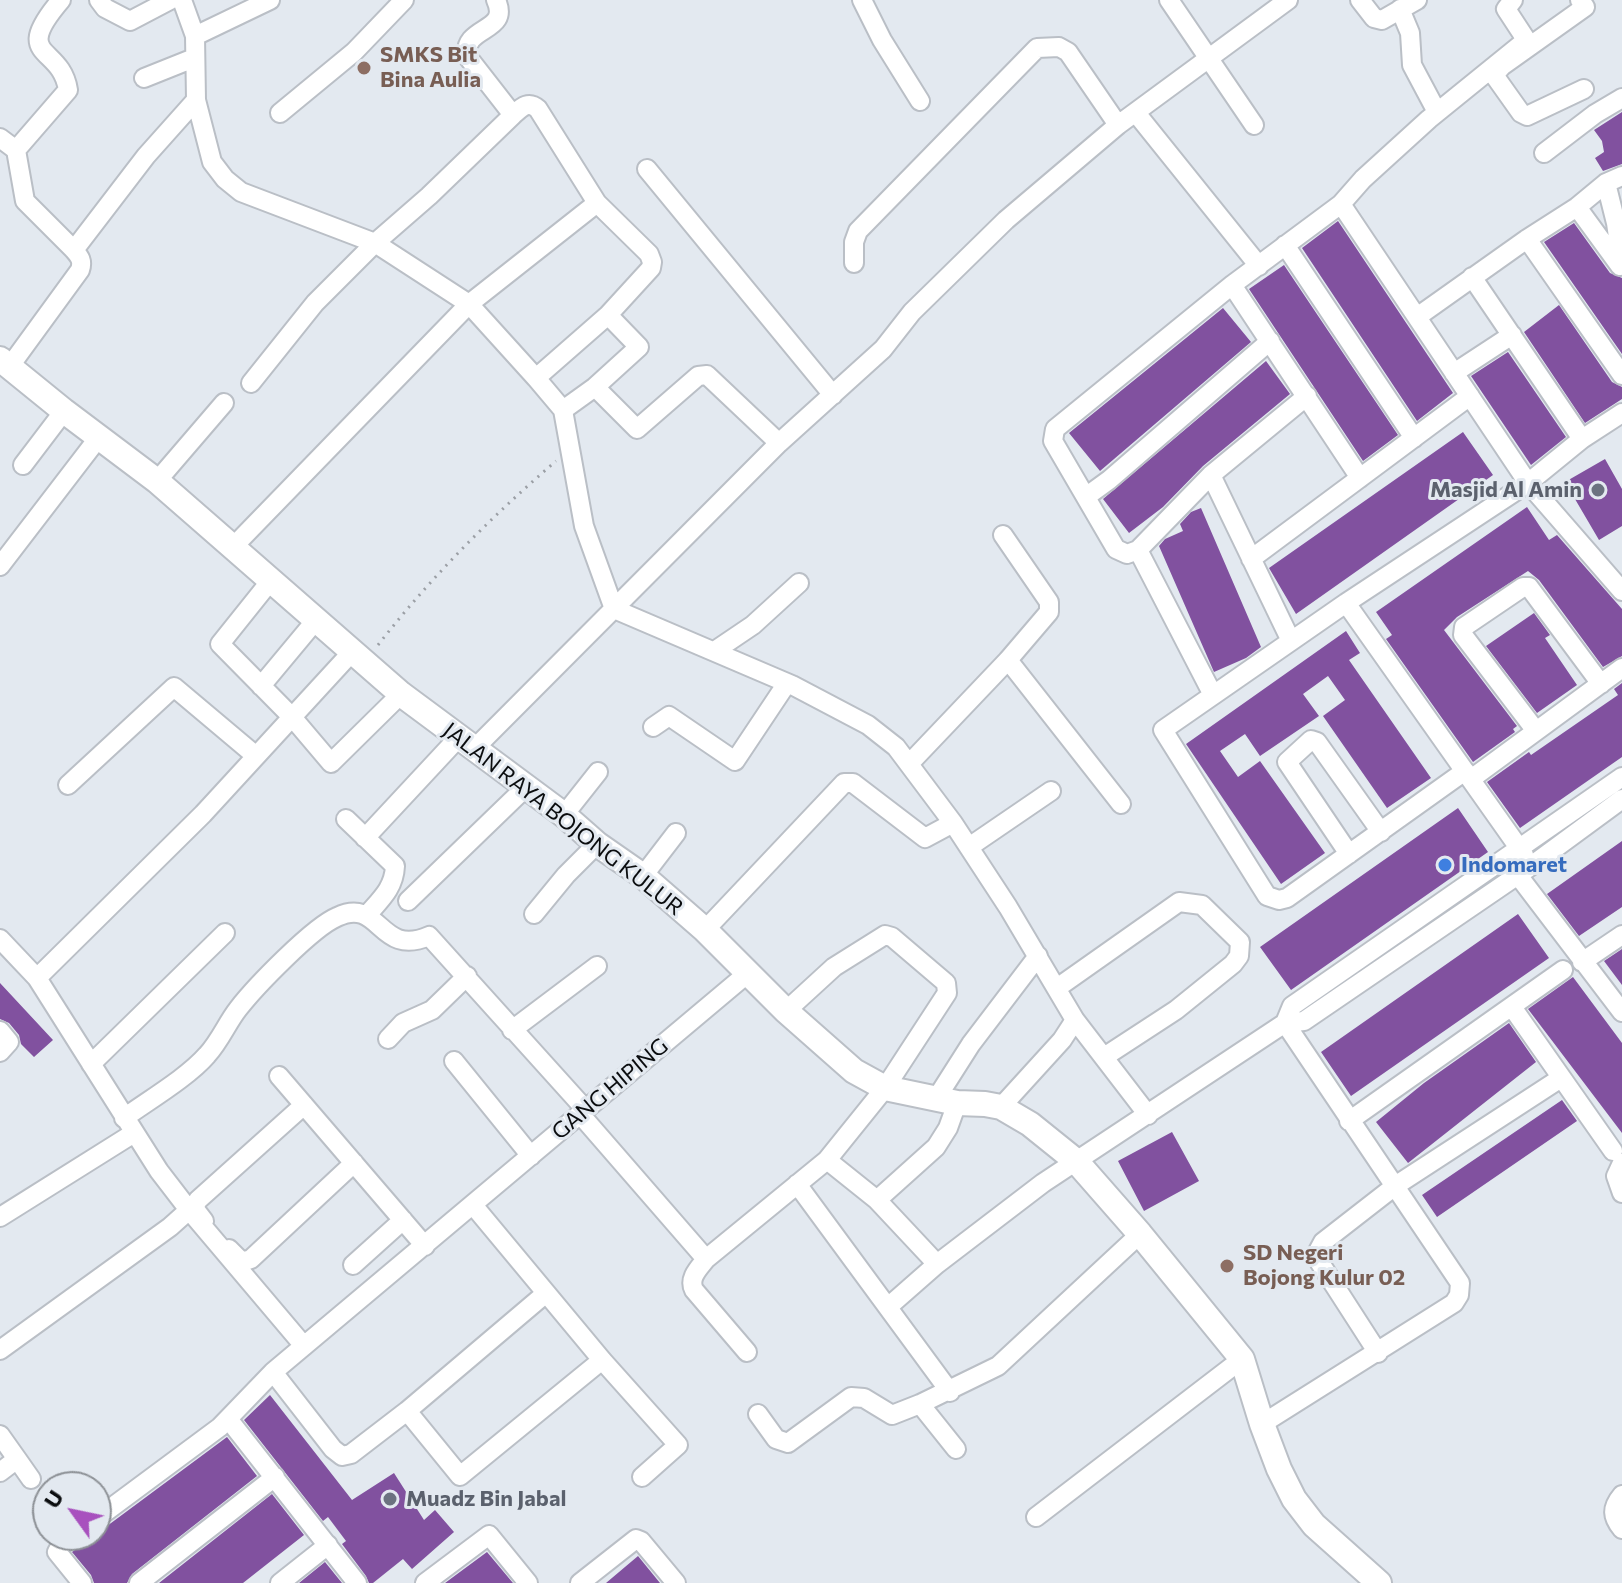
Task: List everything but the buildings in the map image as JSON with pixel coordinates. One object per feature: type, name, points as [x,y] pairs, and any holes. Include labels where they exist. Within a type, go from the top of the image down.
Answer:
[{"type":"main road","name":"JALAN RAYA BOJONG KULUR","points":[[5,362],[157,481],[401,694],[643,876],[705,930],[834,1055],[885,1088],[946,1101],[1001,1107],[1030,1124],[1076,1161],[1242,1359],[1262,1424],[1294,1499],[1314,1525],[1379,1583]]},
{"type":"street","points":[[16,150],[68,90],[66,76],[41,51],[37,41],[38,33],[61,0]]},
{"type":"street","points":[[99,0],[105,8],[130,21],[170,0]]},
{"type":"street","points":[[182,0],[195,36],[196,100],[212,162],[225,179],[241,192],[375,243],[469,304],[563,410],[584,526],[614,609],[716,650],[787,683],[868,725],[896,747],[969,847],[1075,1020],[1148,1115]]},
{"type":"street","points":[[195,36],[270,0]]},
{"type":"street","points":[[280,113],[354,52],[404,0]]},
{"type":"street","points":[[496,0],[499,17],[469,40],[467,56],[513,115]]},
{"type":"street","points":[[862,0],[882,40],[920,101]]},
{"type":"street","points":[[1169,0],[1254,125]]},
{"type":"street","points":[[365,838],[614,609],[779,443],[883,349],[912,312],[1006,220],[1118,125],[1288,0]]},
{"type":"street","points":[[1360,0],[1377,20],[1417,0]]},
{"type":"street","points":[[1307,396],[1211,475],[1138,550],[1127,554],[1116,549],[1052,436],[1055,429],[1232,285],[1341,204],[1363,179],[1437,112],[1524,42],[1525,38],[1506,9],[1513,0]]},
{"type":"street","points":[[1584,89],[1527,116],[1521,113],[1494,75],[1588,2]]},
{"type":"street","points":[[1400,9],[1410,33],[1412,65],[1437,112]]},
{"type":"street","points":[[854,263],[854,242],[858,231],[1037,48],[1059,47],[1068,52],[1118,125]]},
{"type":"street","points":[[144,78],[194,58]]},
{"type":"street","points":[[1544,153],[1595,114],[1622,98]]},
{"type":"street","points":[[74,250],[155,146],[196,100]]},
{"type":"street","points":[[251,383],[315,303],[375,243],[526,105],[538,109],[597,203],[649,254],[652,262],[651,268],[608,315],[536,378]]},
{"type":"street","points":[[1136,113],[1259,266]]},
{"type":"street","points":[[0,138],[16,150],[25,201],[80,258],[80,270],[5,362]]},
{"type":"street","points":[[647,169],[833,395]]},
{"type":"street","points":[[1417,317],[1614,179]]},
{"type":"street","points":[[1614,179],[1622,266]]},
{"type":"street","points":[[234,546],[469,304],[597,203]]},
{"type":"street","points":[[1341,204],[1528,483],[1622,591]]},
{"type":"street","points":[[1577,207],[1622,266]]},
{"type":"street","points":[[1527,239],[1622,375]]},
{"type":"street","points":[[1285,245],[1414,438]]},
{"type":"street","points":[[1472,277],[1582,439]]},
{"type":"street","points":[[1232,285],[1360,478]]},
{"type":"street","points":[[563,410],[595,387],[639,347],[608,315]]},
{"type":"street","points":[[1454,373],[1512,335]]},
{"type":"street","points":[[1087,496],[1270,341]]},
{"type":"street","points":[[595,387],[637,429],[698,376],[707,375],[779,443]]},
{"type":"street","points":[[1251,559],[1470,396]]},
{"type":"street","points":[[157,481],[224,403]]},
{"type":"street","points":[[23,465],[64,411]]},
{"type":"street","points":[[1622,413],[1582,439],[1528,483],[1164,727],[1163,732],[1267,896],[1287,898],[1381,832],[1536,731],[1622,668]]},
{"type":"street","points":[[0,566],[99,437]]},
{"type":"street","points":[[1211,475],[1291,641]]},
{"type":"street","points":[[909,764],[1049,612],[1049,602],[1003,535]]},
{"type":"street","points":[[1138,550],[1213,695]]},
{"type":"street","points":[[272,579],[220,644],[292,717],[331,763],[401,694]]},
{"type":"street","points":[[716,650],[764,616],[799,583]]},
{"type":"street","points":[[1536,731],[1463,635],[1464,627],[1523,587],[1529,587],[1601,684]]},
{"type":"street","points":[[1346,603],[1519,848],[1524,870],[1582,962],[1622,1012]]},
{"type":"street","points":[[261,686],[316,620]]},
{"type":"street","points":[[37,978],[203,814],[292,717],[358,659]]},
{"type":"street","points":[[1008,660],[1121,804]]},
{"type":"street","points":[[653,727],[669,716],[735,761],[787,683]]},
{"type":"street","points":[[68,785],[174,687],[256,756]]},
{"type":"street","points":[[1349,854],[1287,762],[1311,740],[1317,742],[1381,832]]},
{"type":"street","points":[[564,815],[598,772]]},
{"type":"street","points":[[1285,1023],[1292,1006],[1622,777]]},
{"type":"street","points":[[705,930],[844,783],[853,783],[925,838],[953,823]]},
{"type":"street","points":[[408,901],[526,787]]},
{"type":"street","points":[[969,847],[1051,791]]},
{"type":"street","points":[[888,1307],[1023,1197],[1285,1023],[1304,1021],[1622,799]]},
{"type":"street","points":[[346,819],[395,866],[394,880],[367,915]]},
{"type":"street","points":[[643,876],[676,833]]},
{"type":"street","points":[[534,914],[597,844]]},
{"type":"street","points":[[1057,988],[1179,902],[1202,905],[1240,942],[1239,956],[1233,964],[1176,1010],[1104,1057]]},
{"type":"street","points":[[0,1216],[129,1126],[205,1058],[224,1034],[237,1010],[299,946],[332,919],[359,911],[386,934],[399,940],[413,943],[429,936],[467,976],[706,1259]]},
{"type":"street","points":[[91,1064],[225,933]]},
{"type":"street","points":[[747,1352],[692,1287],[694,1275],[706,1259],[827,1160],[885,1088],[948,991],[946,983],[892,937],[885,935],[834,967],[786,1011]]},
{"type":"street","points":[[1582,962],[1622,935]]},
{"type":"street","points":[[0,939],[37,978],[129,1126],[189,1210],[304,1346]]},
{"type":"street","points":[[877,1200],[936,1147],[948,1128],[946,1101],[971,1044],[1038,956]]},
{"type":"street","points":[[512,1030],[597,966]]},
{"type":"street","points":[[1349,1121],[1563,970]]},
{"type":"street","name":"GANG HIPING","points":[[112,1507],[229,1420],[273,1372],[748,973]]},
{"type":"street","points":[[388,1039],[403,1023],[432,1010],[467,976]]},
{"type":"street","points":[[1512,1007],[1618,1157],[1616,1176],[1622,1193]]},
{"type":"street","points":[[1001,1107],[1062,1040],[1075,1020]]},
{"type":"street","points":[[1262,1424],[1454,1303],[1460,1289],[1460,1283],[1285,1023]]},
{"type":"street","points":[[454,1061],[531,1156]]},
{"type":"street","points":[[279,1076],[425,1246]]},
{"type":"street","points":[[1378,1353],[1316,1255],[1323,1242],[1395,1186],[1561,1078]]},
{"type":"street","points":[[304,1105],[195,1204],[196,1211],[238,1260],[247,1262],[354,1163]]},
{"type":"street","points":[[827,1160],[877,1200],[937,1264]]},
{"type":"street","points":[[797,1184],[950,1392]]},
{"type":"street","points":[[473,1205],[545,1294],[678,1445],[642,1477]]},
{"type":"street","points":[[0,1350],[189,1210]]},
{"type":"street","points":[[353,1265],[403,1220]]},
{"type":"street","points":[[758,1414],[776,1439],[788,1443],[851,1397],[864,1398],[892,1415],[950,1392],[998,1366],[1140,1234]]},
{"type":"street","points":[[374,1247],[395,1271]]},
{"type":"street","points":[[273,1372],[333,1449],[342,1456],[351,1454],[407,1411],[545,1294]]},
{"type":"street","points":[[1036,1517],[1242,1359]]},
{"type":"street","points":[[407,1411],[460,1476],[602,1360]]},
{"type":"street","points":[[920,1404],[956,1449]]},
{"type":"street","points":[[229,1420],[357,1583]]},
{"type":"street","points":[[0,1435],[31,1479]]},
{"type":"street","points":[[0,1472],[17,1459]]},
{"type":"street","points":[[139,1583],[275,1477]]},
{"type":"street","points":[[1622,1495],[1613,1511],[1614,1520],[1622,1529]]},
{"type":"street","points":[[425,1583],[489,1535],[528,1583]]},
{"type":"street","points":[[580,1583],[636,1539],[676,1583]]},
{"type":"street","points":[[280,1583],[328,1545]]},
{"type":"street","points":[[58,1551],[82,1583]]},
{"type":"path","points":[[358,659],[500,509],[572,448]]},
{"type":"place","name":"SMKS Bit Bina Aulia","points":[[364,68]]},
{"type":"place","name":"Masjid Al Amin","points":[[1598,490]]},
{"type":"place","name":"Indomaret","points":[[1445,865]]},
{"type":"place","name":"SD Negeri Bojong Kulur 02","points":[[1227,1266]]},
{"type":"place","name":"Muadz Bin Jabal","points":[[390,1499]]}]
